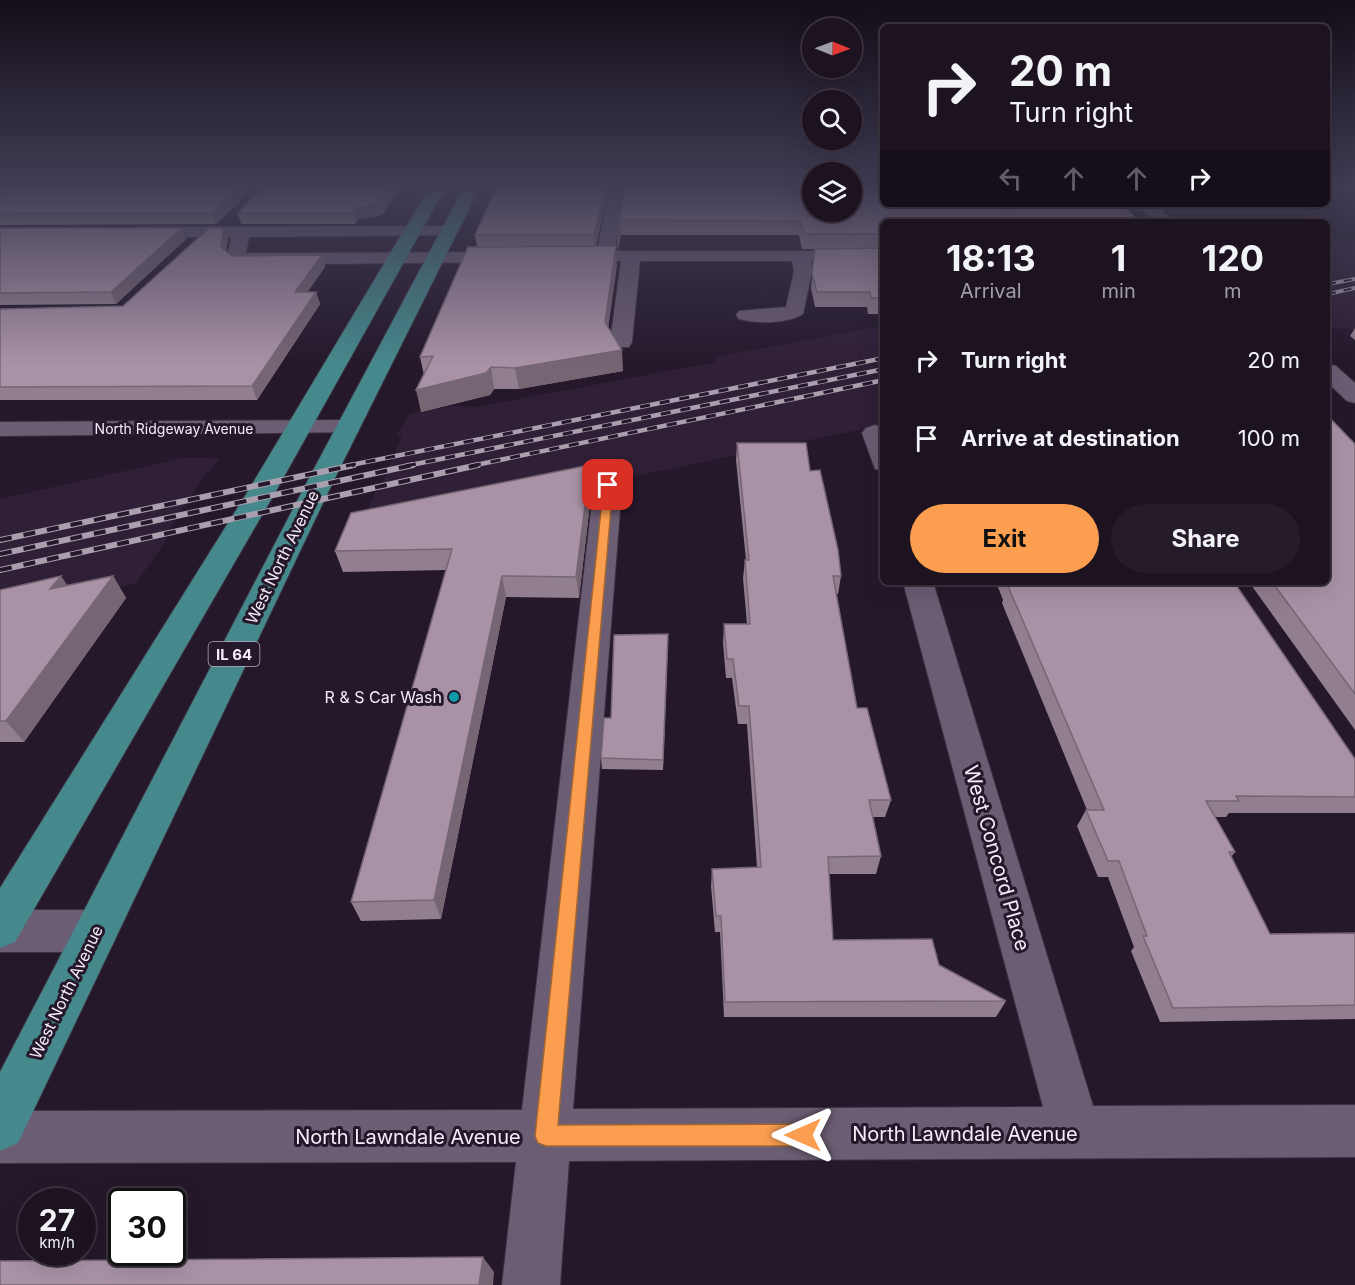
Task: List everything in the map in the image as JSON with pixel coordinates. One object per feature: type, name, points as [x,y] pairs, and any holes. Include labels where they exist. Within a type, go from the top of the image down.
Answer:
[{"type":"main road","points":[[0,929],[405,245]]},
{"type":"main road","name":"West North Avenue","points":[[0,1125],[348,427],[443,245]]},
{"type":"street","points":[[188,250],[195,245]]},
{"type":"street","points":[[237,245],[236,259],[398,257],[441,245]]},
{"type":"street","points":[[450,245],[527,257]]},
{"type":"street","points":[[605,256],[607,245]]},
{"type":"street","points":[[549,256],[880,256]]},
{"type":"street","points":[[621,342],[630,256]]},
{"type":"street","points":[[746,315],[789,314],[796,310],[802,272],[801,256]]},
{"type":"street","points":[[1330,373],[1355,396]]},
{"type":"street","name":"North Ridgeway Avenue","points":[[0,429],[348,427]]},
{"type":"street","points":[[875,433],[880,450]]},
{"type":"street","points":[[531,1285],[608,485]]},
{"type":"street","name":"West Concord Place","points":[[919,585],[1076,1134]]},
{"type":"street","points":[[0,929],[96,931]]},
{"type":"street","name":"North Lawndale Avenue","points":[[0,1137],[436,1138],[1355,1131]]},
{"type":"shaded area","points":[[1330,245],[1355,245],[1355,329],[1330,328]]},
{"type":"shaded area","points":[[880,327],[880,426],[358,533],[402,436],[396,437],[410,413],[454,406],[476,407],[716,362],[714,357]]},
{"type":"shaded area","points":[[183,458],[220,458],[199,483],[164,538],[168,538],[136,583],[0,614],[0,499]]},
{"type":"building","points":[[0,245],[163,245],[111,292],[0,293]]},
{"type":"building","points":[[190,245],[221,245],[232,256],[322,255],[295,292],[316,292],[252,386],[0,387],[0,309],[123,306]]},
{"type":"building","points":[[616,246],[605,322],[622,350],[515,368],[491,367],[486,373],[416,390],[433,356],[420,357],[468,247]]},
{"type":"building","points":[[880,248],[880,298],[871,298],[870,292],[817,292],[812,273],[815,249]]},
{"type":"building","points":[[1330,418],[1355,444],[1355,694],[1274,585],[1330,585]]},
{"type":"building","points":[[737,443],[806,443],[810,471],[820,470],[838,550],[841,576],[833,576],[857,708],[867,708],[891,800],[869,800],[881,856],[828,857],[833,940],[932,939],[939,965],[1006,1001],[725,1002],[721,916],[716,916],[712,869],[761,867],[749,706],[739,706],[733,659],[727,659],[724,624],[750,624],[745,560],[749,560]]},
{"type":"building","name":"R & S Car Wash","points":[[590,465],[576,577],[502,576],[434,900],[351,902],[452,549],[335,551],[351,513]]},
{"type":"building","points":[[61,576],[50,589],[113,576],[6,721],[0,721],[0,590]]},
{"type":"building","points":[[1236,585],[1355,759],[1355,797],[1236,796],[1239,801],[1206,801],[1235,852],[1229,852],[1270,934],[1355,933],[1355,1005],[1173,1008],[1143,936],[1147,936],[1119,861],[1108,861],[1086,810],[1104,810],[1008,586]]},
{"type":"building","points":[[668,634],[663,760],[601,758],[604,718],[611,718],[614,635]]},
{"type":"building","points":[[483,1257],[479,1285],[0,1285],[0,1261],[18,1261],[18,1266],[96,1266],[96,1260],[108,1260],[108,1266],[186,1266],[186,1259]]},
{"type":"railway","points":[[1330,284],[1355,279]]},
{"type":"railway","points":[[1330,294],[1355,288]]},
{"type":"railway","points":[[346,466],[880,359]]},
{"type":"railway","points":[[406,466],[880,370]]},
{"type":"railway","points":[[471,466],[880,381]]},
{"type":"railway","points":[[0,540],[354,465]]},
{"type":"railway","points":[[0,554],[413,465]]},
{"type":"railway","points":[[0,570],[478,465]]},
{"type":"place","name":"R & S Car Wash","points":[[454,697]]},
{"type":"route","points":[[608,485],[546,1136],[803,1135]]}]
